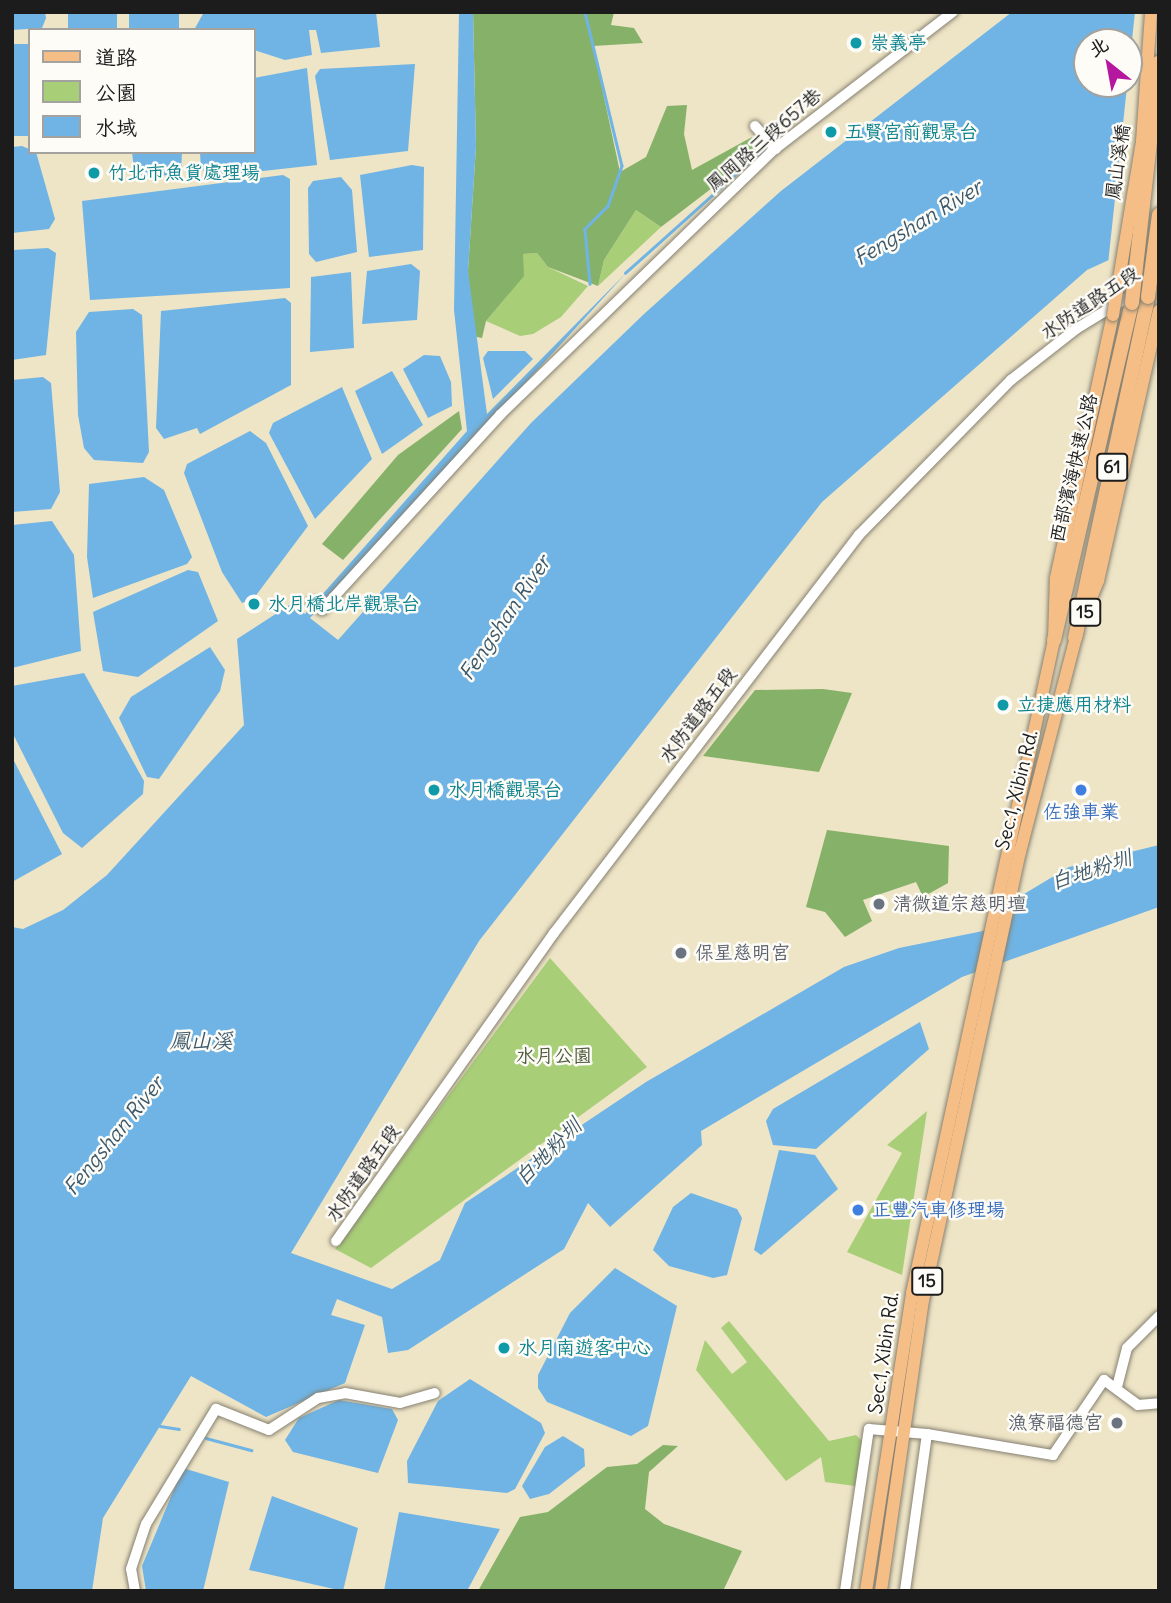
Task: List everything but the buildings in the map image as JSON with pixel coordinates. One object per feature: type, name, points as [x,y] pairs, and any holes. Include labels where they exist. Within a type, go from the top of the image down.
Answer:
[{"type":"highway","name":"鳳山溪橋","points":[[1132,303],[1159,63]]},
{"type":"highway","name":"西部濱海快速公路","points":[[1075,638],[1148,297],[1159,215]]},
{"type":"highway","name":"西部濱海快速公路","points":[[1054,640],[1132,303]]},
{"type":"main road","name":"鳳山溪橋","points":[[1113,315],[1142,142],[1151,12]]},
{"type":"main road","name":"Sec.1, Xibin Rd.","points":[[866,1591],[912,1293],[978,994],[1075,638],[1098,581],[1159,311]]},
{"type":"main road","name":"Sec.1, Xibin Rd.","points":[[881,1591],[923,1300],[994,976],[1002,912],[1054,640],[1056,578],[1113,315]]},
{"type":"street","name":"鳳岡路三段657巷","points":[[312,603],[322,610],[451,464],[608,307],[776,149],[953,12]]},
{"type":"street","points":[[755,126],[776,149]]},
{"type":"street","name":"水防道路五段","points":[[336,1241],[554,933],[859,535],[1011,380],[1076,329],[1159,278]]},
{"type":"street","points":[[1159,1316],[1127,1348],[1117,1387],[1138,1405],[1159,1403]]},
{"type":"street","name":"Sec.1, Xibin Rd.","points":[[845,1591],[869,1429],[927,1434],[1053,1455],[1096,1386],[1104,1380],[1117,1387]]},
{"type":"street","points":[[135,1591],[131,1569],[146,1524],[216,1409],[269,1430],[318,1398],[345,1393],[400,1403],[435,1392]]},
{"type":"street","points":[[905,1591],[927,1434]]},
{"type":"green space","points":[[473,12],[614,12],[611,25],[634,28],[643,43],[593,46],[620,172],[646,157],[667,106],[687,105],[684,134],[692,170],[752,137],[763,149],[661,227],[636,210],[604,260],[598,286],[548,267],[537,253],[523,254],[524,276],[486,321],[482,338],[472,336],[468,271],[476,146]]},
{"type":"green space","points":[[636,210],[661,227],[598,286],[604,260]]},
{"type":"green space","points":[[537,253],[548,267],[588,286],[561,317],[533,334],[520,336],[486,321],[510,292],[523,254]]},
{"type":"green space","points":[[459,411],[462,429],[343,560],[322,544],[398,455]]},
{"type":"green space","points":[[823,689],[852,693],[819,772],[703,756],[755,690]]},
{"type":"green space","points":[[827,830],[949,846],[948,883],[923,897],[916,882],[863,900],[872,921],[845,937],[825,912],[806,907]]},
{"type":"green space","name":"水月公園","points":[[550,958],[647,1067],[371,1268],[335,1249]]},
{"type":"green space","points":[[927,1111],[902,1275],[847,1252],[902,1153],[887,1145]]},
{"type":"green space","points":[[729,1321],[829,1441],[856,1435],[863,1442],[855,1486],[825,1482],[821,1457],[786,1481],[696,1370],[705,1340],[732,1374],[747,1362],[721,1328]]},
{"type":"green space","points":[[663,1445],[678,1446],[649,1472],[645,1509],[664,1524],[742,1551],[723,1591],[478,1591],[520,1517],[548,1512],[607,1467],[637,1464]]},
{"type":"water","points":[[12,12],[45,12],[42,28],[12,30]]},
{"type":"water","points":[[68,12],[117,12],[117,28],[68,28]]},
{"type":"water","points":[[129,12],[179,12],[179,28],[129,28]]},
{"type":"water","points":[[204,12],[376,12],[380,47],[321,53],[316,30],[309,30],[312,55],[285,60],[256,51],[256,28],[195,28]]},
{"type":"water","name":"鳳山溪","points":[[459,12],[473,12],[476,146],[468,271],[487,414],[627,272],[310,618],[338,640],[531,423],[644,314],[781,191],[1012,12],[1159,12],[1159,237],[1087,270],[822,502],[479,941],[291,1253],[392,1289],[440,1260],[465,1203],[646,1082],[844,967],[899,948],[983,931],[1019,911],[1024,894],[1069,867],[1159,845],[1159,907],[962,977],[701,1131],[702,1145],[610,1227],[588,1203],[564,1249],[408,1350],[388,1353],[382,1317],[337,1299],[331,1315],[365,1325],[345,1383],[266,1417],[191,1376],[103,1518],[92,1591],[12,1591],[12,927],[23,929],[63,910],[107,875],[244,725],[237,639],[291,604],[305,614],[467,431],[454,310]]},
{"type":"water","points":[[12,44],[28,44],[28,136],[12,136]]},
{"type":"water","points":[[415,64],[408,151],[330,160],[315,76],[320,69]]},
{"type":"water","points":[[307,68],[317,165],[217,176],[201,170],[200,154],[256,154],[256,78]]},
{"type":"water","points":[[22,146],[28,149],[28,154],[37,154],[55,219],[49,229],[12,233],[12,147]]},
{"type":"water","points":[[132,154],[182,154],[181,174],[135,178]]},
{"type":"water","points":[[412,165],[424,167],[423,250],[369,257],[360,175]]},
{"type":"water","points":[[283,175],[290,179],[290,288],[90,300],[82,201]]},
{"type":"water","points":[[341,177],[352,190],[357,252],[316,262],[309,254],[308,188],[313,181]]},
{"type":"water","points":[[48,248],[56,253],[46,355],[12,360],[12,250]]},
{"type":"water","points":[[411,264],[420,271],[417,320],[362,324],[367,271]]},
{"type":"water","points":[[351,272],[354,348],[310,352],[311,277]]},
{"type":"water","points":[[285,298],[291,303],[291,385],[200,434],[197,428],[164,439],[156,428],[161,311]]},
{"type":"water","points":[[133,309],[142,315],[149,452],[143,463],[94,460],[84,448],[78,415],[76,332],[89,312]]},
{"type":"water","points":[[488,351],[525,351],[533,359],[493,399],[483,358]]},
{"type":"water","points":[[424,355],[440,356],[451,382],[452,406],[428,418],[403,369]]},
{"type":"water","points":[[392,371],[423,425],[382,454],[355,391]]},
{"type":"water","points":[[43,377],[51,383],[60,492],[51,509],[12,512],[12,380]]},
{"type":"water","points":[[342,387],[372,459],[315,519],[269,433],[273,423]]},
{"type":"water","points":[[250,431],[266,443],[308,526],[254,598],[242,603],[222,572],[184,473],[187,464]]},
{"type":"water","points":[[144,477],[164,490],[192,557],[187,564],[93,598],[87,557],[89,484]]},
{"type":"water","points":[[52,521],[74,555],[81,651],[12,668],[12,525]]},
{"type":"water","points":[[188,570],[198,572],[218,621],[138,677],[103,671],[93,612]]},
{"type":"water","points":[[210,647],[225,670],[220,691],[159,779],[147,777],[119,718],[131,697]]},
{"type":"water","points":[[84,673],[144,781],[143,794],[82,848],[63,833],[12,732],[12,686]]},
{"type":"water","points":[[12,757],[62,854],[12,882]]},
{"type":"water","points":[[920,1022],[929,1049],[816,1149],[773,1145],[766,1121],[773,1109]]},
{"type":"water","points":[[779,1150],[815,1155],[838,1189],[761,1255],[754,1250]]},
{"type":"water","points":[[691,1193],[737,1209],[742,1218],[727,1275],[713,1278],[669,1266],[653,1250],[673,1207]]},
{"type":"water","points":[[615,1268],[677,1306],[648,1426],[631,1436],[547,1402],[538,1388],[538,1375],[570,1313]]},
{"type":"water","points":[[470,1379],[541,1423],[545,1433],[515,1489],[507,1493],[408,1483],[407,1461],[438,1401]]},
{"type":"water","points":[[339,1400],[392,1409],[398,1420],[378,1473],[293,1452],[285,1440],[299,1418]]},
{"type":"water","points":[[563,1436],[584,1449],[585,1466],[549,1494],[530,1499],[522,1486],[545,1447]]},
{"type":"water","points":[[183,1468],[229,1482],[203,1591],[146,1591],[142,1566]]},
{"type":"water","points":[[272,1496],[358,1528],[343,1591],[249,1570]]},
{"type":"water","points":[[399,1512],[500,1529],[467,1591],[384,1591]]},
{"type":"pier","points":[[1135,12],[1159,12],[1159,241],[1108,264],[1126,98],[1143,98],[1143,28],[1133,28]]},
{"type":"waterway","points":[[585,12],[622,166],[608,206],[585,229],[590,284]]},
{"type":"waterway","points":[[625,273],[768,145]]},
{"type":"waterway","points":[[160,1426],[179,1429]]},
{"type":"waterway","points":[[206,1438],[251,1450]]},
{"type":"place","name":"崇義亭","points":[[856,43]]},
{"type":"place","name":"五賢宮前觀景台","points":[[831,132]]},
{"type":"place","name":"竹北市魚貨處理場","points":[[94,173]]},
{"type":"place","name":"水月橋北岸觀景台","points":[[254,604]]},
{"type":"place","name":"立捷應用材料","points":[[1003,705]]},
{"type":"place","name":"水月橋觀景台","points":[[434,790]]},
{"type":"place","name":"佐強車業","points":[[1081,790]]},
{"type":"place","name":"清微道宗慈明壇","points":[[879,904]]},
{"type":"place","name":"保星慈明宮","points":[[681,953]]},
{"type":"place","name":"正豐汽車修理場","points":[[858,1210]]},
{"type":"place","name":"水月南遊客中心","points":[[504,1348]]},
{"type":"place","name":"漁寮福德宮","points":[[1117,1423]]},
{"type":"water label","name":"Fengshan River","points":[[918,223]]},
{"type":"water label","name":"Fengshan River","points":[[505,618]]},
{"type":"water label","name":"白地粉圳","points":[[1091,870]]},
{"type":"water label","name":"Fengshan River","points":[[114,1136]]},
{"type":"water label","name":"白地粉圳","points":[[548,1152]]}]
